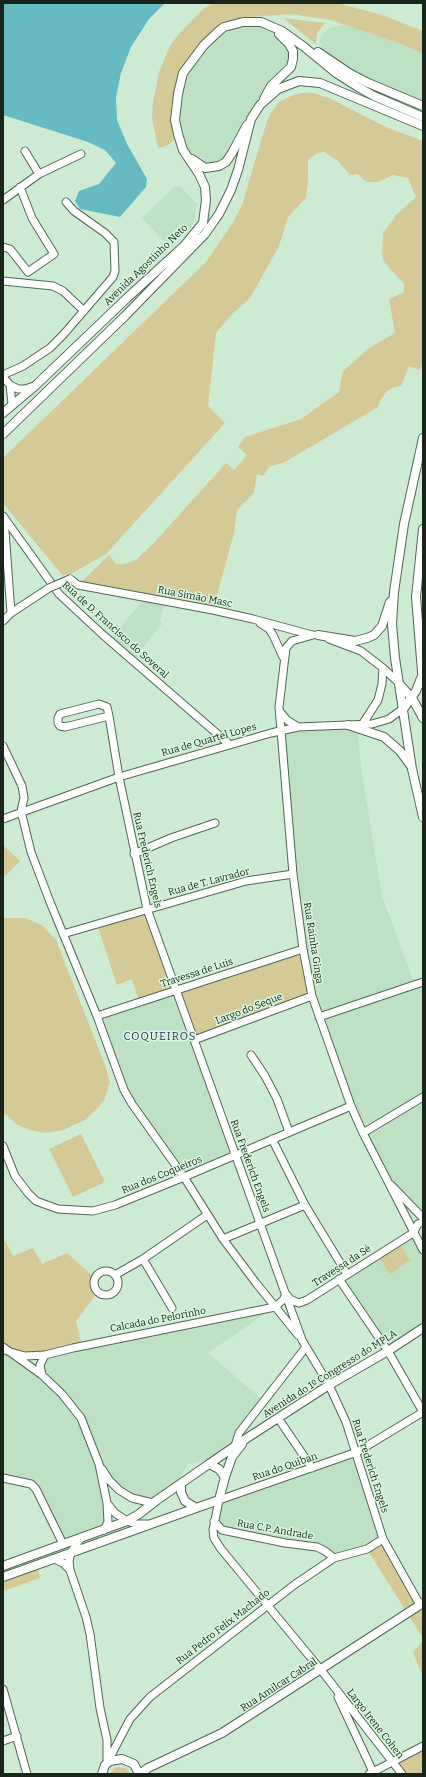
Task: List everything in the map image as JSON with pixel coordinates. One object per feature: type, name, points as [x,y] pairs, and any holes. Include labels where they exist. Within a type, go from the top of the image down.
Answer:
[{"type":"main road","name":"Avenida Agostinho Neto","points":[[3,413],[35,386],[184,246],[203,223],[206,200],[205,187],[199,174],[183,150],[175,120],[178,94],[183,73],[209,40],[224,27],[243,22],[261,22],[282,31],[336,73],[358,87],[374,96],[423,117]]},
{"type":"main road","points":[[260,104],[270,86],[287,72],[293,59],[293,51],[289,44],[280,35],[261,22]]},
{"type":"main road","points":[[261,22],[273,24],[284,29],[349,73],[366,82],[423,106]]},
{"type":"main road","name":"Avenida Agostinho Neto","points":[[3,434],[125,316],[205,234],[219,214],[231,190],[238,170],[251,119],[260,104],[278,89],[299,81],[315,82],[329,86],[423,126]]},
{"type":"main road","points":[[183,150],[202,167],[219,166],[226,162],[240,135],[251,119]]},
{"type":"main road","points":[[423,438],[404,524],[394,592],[393,642],[412,769],[423,817]]},
{"type":"main road","points":[[423,529],[416,598],[423,684]]},
{"type":"main road","points":[[315,635],[355,641],[374,635],[382,626],[394,592]]},
{"type":"main road","points":[[404,708],[412,698],[419,684],[422,668]]},
{"type":"main road","points":[[400,684],[412,698],[423,718]]},
{"type":"main road","points":[[348,725],[384,737],[400,751],[412,769]]},
{"type":"main road","name":"Avenida do 1º Congresso do MPLA","points":[[209,1464],[329,1385],[388,1351],[423,1328]]},
{"type":"main road","name":"Avenida do 1º Congresso do MPLA","points":[[224,1477],[232,1457],[247,1438]]},
{"type":"main road","points":[[3,1566],[127,1522],[209,1464],[219,1469],[224,1477],[218,1504],[196,1508],[71,1552],[3,1578]]},
{"type":"main road","points":[[181,1484],[181,1492],[185,1501],[196,1508]]},
{"type":"main road","name":"Rua Amilcar Cabral","points":[[140,1774],[148,1768],[222,1733],[422,1606]]},
{"type":"main road","points":[[102,1771],[110,1761],[122,1758],[134,1764],[140,1774]]},
{"type":"street","points":[[25,151],[40,174]]},
{"type":"street","points":[[3,199],[40,174],[81,154]]},
{"type":"street","points":[[20,187],[32,218],[54,254],[28,272]]},
{"type":"street","points":[[35,386],[25,389],[18,389],[10,384],[3,376],[23,366],[50,348],[113,277],[115,271],[114,242],[105,233],[74,211],[66,202]]},
{"type":"street","points":[[3,247],[10,249],[28,272],[28,284]]},
{"type":"street","points":[[3,281],[53,286],[63,291],[84,311]]},
{"type":"street","points":[[10,384],[12,404]]},
{"type":"street","points":[[3,516],[11,613],[3,621]]},
{"type":"street","name":"Rua de D. Francisco do Soveral","points":[[3,516],[59,594],[102,634],[229,744]]},
{"type":"street","name":"Rua Simão Masc","points":[[11,613],[49,588],[70,579],[78,586],[253,619],[315,635]]},
{"type":"street","points":[[253,619],[269,629],[283,656]]},
{"type":"street","points":[[283,656],[286,648],[292,642],[315,635],[361,651],[383,668],[400,684]]},
{"type":"street","name":"Rua Rainha Ginga","points":[[283,656],[280,730],[293,874],[303,949],[312,996],[362,1133],[423,1250]]},
{"type":"street","points":[[362,724],[378,700],[382,684],[383,668]]},
{"type":"street","points":[[99,704],[107,707],[109,716],[65,727],[58,724],[57,720],[60,714],[99,704]]},
{"type":"street","name":"Rua de Quartel Lopes","points":[[21,811],[119,777],[280,730],[298,727],[372,724],[389,719],[404,708]]},
{"type":"street","points":[[280,712],[287,720],[298,727]]},
{"type":"street","name":"Rua Frederich Engels","points":[[109,716],[134,854],[147,909],[302,1340],[329,1385],[346,1422],[357,1452],[383,1539],[422,1606]]},
{"type":"street","points":[[3,746],[22,786],[24,798],[21,811],[31,852],[97,1016],[124,1090],[132,1104],[184,1177],[223,1239],[302,1340]]},
{"type":"street","points":[[3,819],[21,811]]},
{"type":"street","points":[[134,854],[171,838],[215,823]]},
{"type":"street","name":"Rua de T. Lavrador","points":[[63,934],[246,881],[293,874]]},
{"type":"street","name":"Travessa de Luis","points":[[97,1016],[303,949]]},
{"type":"street","points":[[319,1017],[423,982]]},
{"type":"street","name":"Largo do Seque","points":[[194,1040],[312,996]]},
{"type":"street","points":[[251,1055],[265,1076],[277,1099],[289,1132]]},
{"type":"street","points":[[362,1133],[423,1097]]},
{"type":"street","name":"Rua dos Coqueiros","points":[[3,1146],[15,1176],[36,1201],[58,1209],[93,1211],[115,1205],[184,1177],[351,1106]]},
{"type":"street","points":[[272,1139],[305,1205],[347,1274]]},
{"type":"street","points":[[386,1179],[423,1218]]},
{"type":"street","points":[[223,1239],[305,1205]]},
{"type":"street","points":[[115,1276],[143,1259],[207,1215]]},
{"type":"street","name":"Travessa da Sé","points":[[284,1293],[290,1299],[299,1303],[308,1300],[413,1233],[418,1224],[423,1222]]},
{"type":"street","points":[[143,1259],[172,1308]]},
{"type":"street","points":[[339,1279],[388,1351],[423,1412]]},
{"type":"street","points":[[275,1307],[284,1299],[284,1293]]},
{"type":"street","name":"Calcada do Pelorinho","points":[[5,1349],[25,1356],[45,1355],[275,1307]]},
{"type":"street","points":[[235,1446],[239,1433],[306,1347]]},
{"type":"street","points":[[5,1349],[42,1375],[62,1394],[79,1414],[86,1426],[99,1464],[107,1503],[108,1522],[104,1530]]},
{"type":"street","points":[[42,1375],[40,1365],[45,1355]]},
{"type":"street","name":"Rua do Quiban","points":[[218,1504],[357,1452],[423,1412]]},
{"type":"street","points":[[278,1418],[312,1468]]},
{"type":"street","points":[[99,1464],[109,1480],[119,1490],[132,1498],[153,1503]]},
{"type":"street","points":[[3,1478],[31,1484],[36,1489],[63,1544]]},
{"type":"street","points":[[107,1503],[127,1522],[136,1524],[150,1524]]},
{"type":"street","points":[[218,1504],[214,1521],[214,1538],[266,1606],[333,1686],[372,1773],[423,1746]]},
{"type":"street","name":"Rua C.P. Andrade","points":[[214,1521],[222,1530],[285,1543],[318,1547],[326,1551],[334,1558]]},
{"type":"street","points":[[82,1538],[71,1552],[70,1570],[86,1617],[90,1634],[100,1708],[107,1740],[108,1752],[102,1771]]},
{"type":"street","name":"Rua Pedro Felix Machado","points":[[102,1771],[130,1718],[140,1707],[294,1585],[334,1558],[367,1549],[383,1539]]},
{"type":"street","points":[[54,1559],[63,1563],[70,1570]]},
{"type":"street","name":"Largo Irene Cohen","points":[[333,1686],[402,1774]]},
{"type":"street","points":[[3,1689],[27,1774]]},
{"type":"street","points":[[3,1741],[17,1736]]},
{"type":"shaded area","points":[[213,3],[337,3],[382,15],[423,31],[423,54],[401,44],[331,20],[291,14],[251,17],[243,22],[231,25],[194,58],[178,94],[178,137],[166,146],[158,148],[152,117],[153,102],[159,72],[171,44],[202,10]]},
{"type":"shaded area","points":[[283,18],[325,23],[317,33],[316,44]]},
{"type":"shaded area","points":[[261,22],[280,35],[293,51],[287,72],[225,162],[208,168],[190,157],[178,137],[178,94],[183,73],[220,30]]},
{"type":"shaded area","points":[[343,25],[355,27],[423,54],[423,106],[349,73],[324,56],[320,41],[322,35],[329,28]]},
{"type":"shaded area","points":[[301,93],[313,93],[329,98],[386,127],[423,141],[423,362],[420,370],[409,366],[401,386],[394,387],[387,391],[381,399],[378,407],[285,462],[269,467],[263,476],[257,474],[254,493],[237,510],[234,533],[213,610],[78,585],[109,555],[116,564],[124,564],[136,560],[152,545],[226,463],[234,470],[247,455],[238,447],[245,437],[301,419],[339,392],[343,371],[368,349],[395,333],[389,299],[404,292],[404,284],[384,262],[382,253],[383,233],[396,215],[416,197],[408,178],[393,175],[378,182],[366,182],[358,174],[350,175],[338,161],[324,152],[317,153],[308,160],[306,198],[288,217],[279,246],[250,298],[232,314],[216,333],[208,406],[225,423],[106,554],[69,575],[62,575],[3,503],[3,458],[206,262],[232,224],[242,205],[267,121],[272,111],[279,102]]},
{"type":"shaded area","points":[[174,187],[181,187],[197,204],[191,227],[170,248],[142,218]]},
{"type":"shaded area","points":[[145,598],[165,601],[160,620],[162,624],[133,661],[109,641]]},
{"type":"shaded area","points":[[358,727],[360,760],[382,896],[415,985],[423,982],[423,1218],[386,1179],[363,1133],[319,1017],[303,949],[280,730]]},
{"type":"shaded area","points":[[3,845],[20,861],[3,878]]},
{"type":"shaded area","points":[[147,909],[176,989],[303,949],[312,996],[194,1040],[176,990],[139,1002],[132,979],[117,985],[97,924]]},
{"type":"shaded area","points":[[3,918],[25,918],[42,925],[56,940],[105,1065],[110,1083],[104,1100],[85,1120],[63,1130],[45,1133],[30,1130],[16,1124],[6,1114],[3,1115]]},
{"type":"shaded area","points":[[176,989],[235,1155],[184,1177],[133,1103],[97,1016]]},
{"type":"shaded area","points":[[81,1134],[105,1182],[73,1197],[49,1149]]},
{"type":"shaded area","points":[[413,1233],[423,1250],[423,1329],[388,1351],[339,1279]]},
{"type":"shaded area","points":[[3,1237],[13,1256],[33,1248],[42,1264],[67,1253],[95,1278],[94,1286],[98,1292],[76,1321],[82,1346],[37,1356],[3,1347]]},
{"type":"shaded area","points":[[397,1240],[410,1260],[390,1274],[377,1254]]},
{"type":"shaded area","points":[[272,1309],[208,1353],[264,1401],[239,1433],[235,1446],[210,1460],[188,1464],[174,1487],[153,1503],[143,1501],[114,1486],[99,1464],[107,1526],[63,1544],[36,1489],[3,1478],[3,1347],[42,1374],[45,1355]]},
{"type":"shaded area","points":[[357,1452],[383,1539],[334,1558],[325,1551],[217,1526],[219,1500]]},
{"type":"shaded area","points":[[383,1539],[423,1611],[423,1638],[367,1549]]},
{"type":"shaded area","points":[[37,1565],[40,1578],[3,1591],[3,1577]]},
{"type":"shaded area","points":[[423,1641],[423,1677],[413,1652]]},
{"type":"shaded area","points":[[423,1746],[423,1774],[402,1774],[393,1762]]},
{"type":"shaded area","points":[[116,1767],[126,1768],[131,1774],[110,1774]]},
{"type":"water","points":[[3,3],[165,3],[149,19],[131,47],[121,73],[116,97],[117,120],[127,144],[147,179],[146,187],[120,217],[80,209],[75,201],[79,191],[99,184],[116,163],[105,150],[88,142],[3,115]]},
{"type":"district","name":"COQUEIROS","points":[[160,1037]]}]
